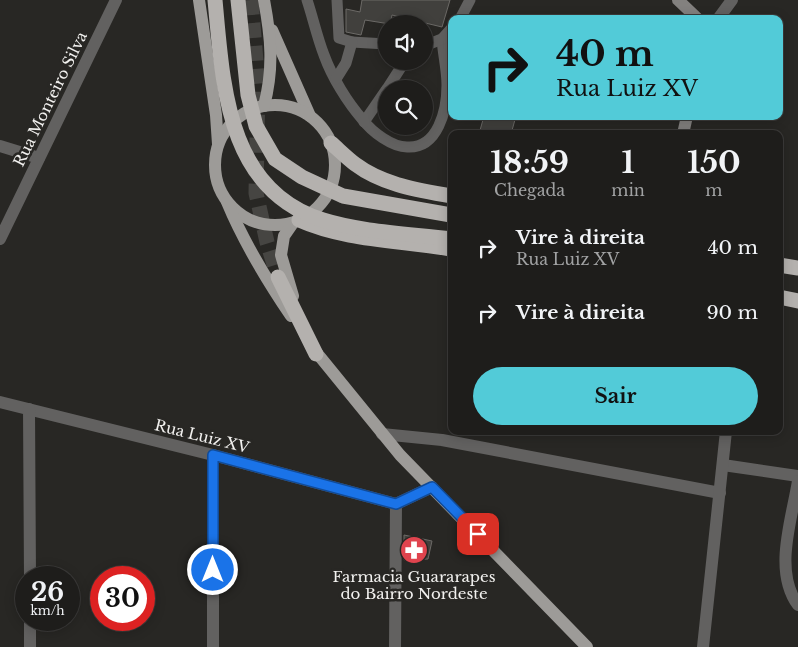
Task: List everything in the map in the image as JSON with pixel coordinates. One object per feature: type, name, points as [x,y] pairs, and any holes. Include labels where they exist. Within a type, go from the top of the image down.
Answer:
[{"type":"highway","points":[[216,0],[221,64],[234,127],[247,159],[266,186],[291,206],[323,220],[359,227],[448,239]]},
{"type":"highway","points":[[238,0],[248,96],[256,126],[275,159],[302,176],[343,196],[448,214]]},
{"type":"highway","points":[[331,143],[356,165],[384,180],[412,189],[448,195]]},
{"type":"highway","points":[[296,221],[316,228],[346,234],[448,249]]},
{"type":"highway","points":[[783,266],[798,268]]},
{"type":"highway","points":[[278,277],[316,354]]},
{"type":"highway","points":[[783,298],[798,300]]},
{"type":"main road","points":[[199,0],[216,115],[218,144],[214,166],[215,177],[242,238],[255,261],[316,354],[382,434],[587,647]]},
{"type":"main road","points":[[264,0],[272,51],[268,90],[264,106]]},
{"type":"main road","points":[[268,21],[284,52],[298,92],[310,116],[322,128],[331,143],[335,161],[333,179],[326,196],[314,210],[296,221],[284,236],[281,255],[288,283],[316,354]]},
{"type":"main road","points":[[218,144],[227,127],[237,118],[248,111],[264,106],[288,107],[310,116]]},
{"type":"main road","points":[[227,202],[245,218],[261,223],[269,225],[296,221]]},
{"type":"street","name":"Rua Monteiro Silva","points":[[0,239],[116,0]]},
{"type":"street","points":[[678,0],[694,15]]},
{"type":"street","points":[[721,15],[732,0]]},
{"type":"street","points":[[0,146],[39,158]]},
{"type":"street","name":"Rua Luiz XV","points":[[0,402],[213,455],[396,504]]},
{"type":"street","points":[[29,409],[30,566]]},
{"type":"street","points":[[382,434],[442,440],[720,493]]},
{"type":"street","points":[[702,647],[726,435]]},
{"type":"street","points":[[213,455],[213,647]]},
{"type":"street","points":[[723,465],[798,476]]},
{"type":"street","points":[[798,481],[784,561],[786,583],[798,605]]},
{"type":"street","points":[[395,647],[396,504],[432,487]]},
{"type":"street","points":[[30,631],[30,647]]},
{"type":"lane","points":[[307,0],[324,55],[351,104],[364,122],[398,147],[413,148],[427,143],[438,127],[444,109],[447,85],[442,39]]},
{"type":"lane","points":[[337,0],[339,38],[352,42],[378,44]]},
{"type":"lane","points":[[462,15],[470,0]]},
{"type":"lane","points":[[433,42],[442,39],[448,32]]},
{"type":"lane","points":[[336,79],[346,63],[352,42]]},
{"type":"lane","points":[[364,122],[378,102]]},
{"type":"building","points":[[362,0],[450,0],[442,27],[433,25],[433,15],[378,15],[378,22],[365,20],[361,35],[346,32],[346,9],[360,12]]},
{"type":"building","points":[[483,120],[515,120],[512,130],[480,130]]},
{"type":"building","name":"Farmacia Guararapes do Bairro Nordeste","points":[[404,535],[432,541],[428,559],[404,560]]},
{"type":"tunnel","points":[[251,0],[258,85],[256,193],[267,242],[278,277]]},
{"type":"place","name":"Farmacia Guararapes do Bairro Nordeste","points":[[414,550]]},
{"type":"route","points":[[213,570],[213,455],[396,504],[432,487],[478,534]]}]
